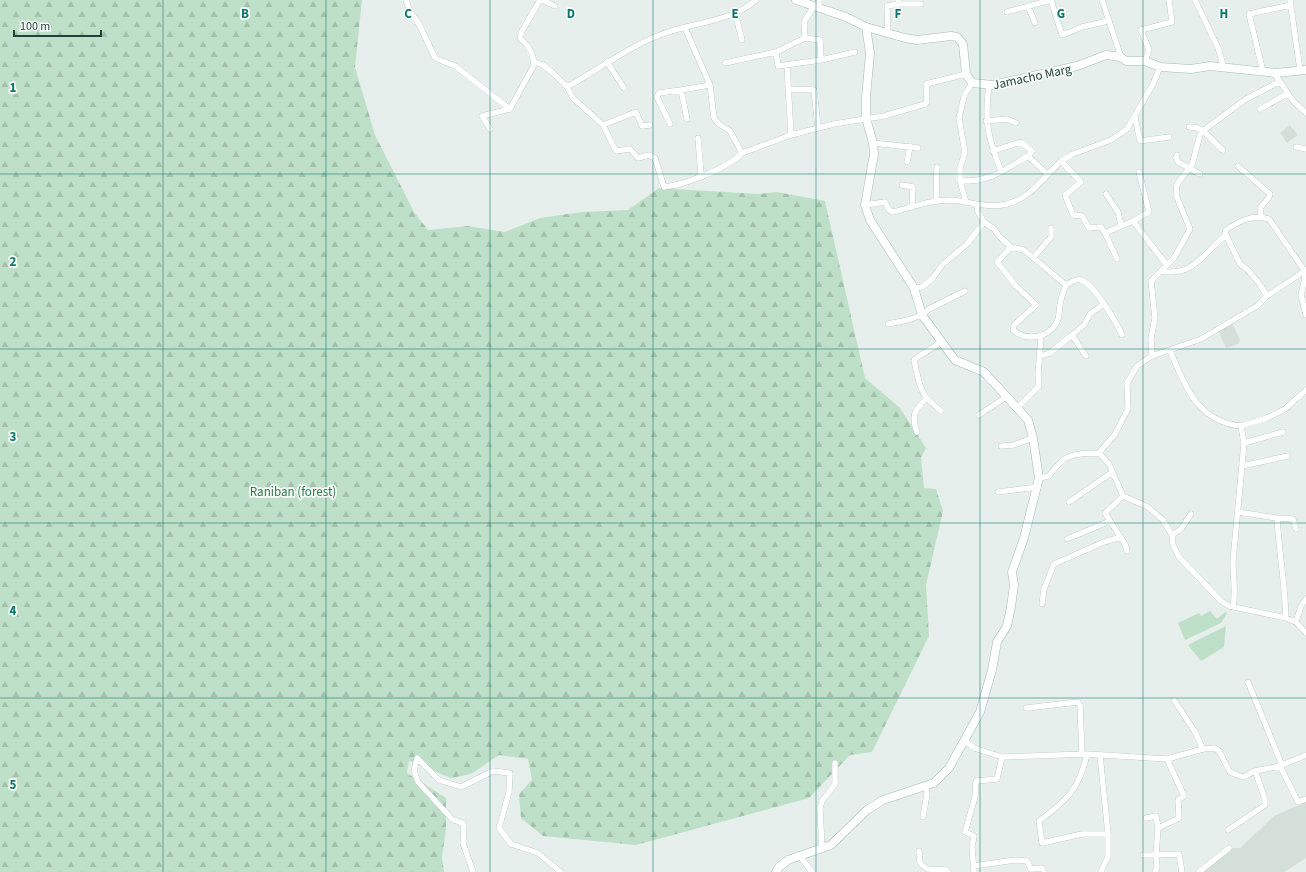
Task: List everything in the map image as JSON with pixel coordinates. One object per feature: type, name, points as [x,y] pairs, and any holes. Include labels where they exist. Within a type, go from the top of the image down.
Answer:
[{"type":"street","points":[[406,0],[410,12],[419,24],[434,58],[455,66],[510,109]]},
{"type":"street","points":[[490,129],[482,116],[510,109],[534,62],[528,46],[520,38],[522,31],[541,0],[555,6]]},
{"type":"street","points":[[567,87],[637,44],[676,28],[685,28],[746,9],[756,0]]},
{"type":"street","points":[[796,0],[817,5],[866,27],[917,40],[951,36],[957,38],[963,44],[966,74],[972,83],[964,96],[959,118],[965,153],[960,167],[960,181],[966,202]]},
{"type":"street","points":[[1007,12],[1051,0],[1062,36],[1108,20]]},
{"type":"street","points":[[1102,0],[1121,57]]},
{"type":"street","points":[[1145,62],[1149,50],[1141,30],[1172,22],[1169,0]]},
{"type":"street","points":[[1195,0],[1218,48],[1224,68]]},
{"type":"street","points":[[888,32],[887,6],[898,2],[922,4]]},
{"type":"street","points":[[1263,72],[1249,14],[1291,2],[1303,70]]},
{"type":"street","points":[[805,38],[804,22],[817,5]]},
{"type":"street","points":[[1028,6],[1035,23]]},
{"type":"street","points":[[735,13],[742,40]]},
{"type":"street","points":[[776,872],[782,864],[799,855],[822,849],[838,841],[867,810],[883,800],[906,791],[934,783],[945,774],[980,712],[992,670],[997,642],[1006,626],[1013,592],[1012,572],[1024,538],[1038,487],[1039,478],[1033,438],[1028,420],[984,372],[955,360],[922,315],[914,288],[885,246],[870,220],[865,204],[874,154],[873,143],[866,118],[866,97],[870,54],[866,27]]},
{"type":"street","points":[[685,28],[710,85],[714,118],[719,124],[730,131],[742,153]]},
{"type":"street","points":[[726,63],[776,52],[805,38],[820,40],[821,60]]},
{"type":"street","points":[[776,52],[777,65],[787,66],[855,52]]},
{"type":"street","name":"Jamacho Marg","points":[[972,83],[989,86],[1055,72],[1106,55],[1121,57],[1126,61],[1145,62],[1160,67],[1191,69],[1210,66],[1274,73],[1303,70]]},
{"type":"street","points":[[534,62],[543,65],[567,87],[573,98],[603,125],[616,151],[630,149],[638,158],[649,155],[655,158],[664,187],[672,186],[701,175],[715,172],[737,158],[742,153],[791,136],[818,128],[866,118],[884,116],[925,104],[927,102],[926,84],[966,74]]},
{"type":"street","points":[[607,62],[624,88]]},
{"type":"street","points":[[787,66],[791,136]]},
{"type":"street","points":[[865,204],[885,202],[889,210],[893,212],[921,203],[949,200],[977,205],[1007,204],[1025,195],[1044,180],[1047,174],[1062,161],[1073,154],[1111,140],[1128,129],[1153,84],[1160,67]]},
{"type":"street","points":[[1274,73],[1287,94],[1306,113]]},
{"type":"street","points":[[1152,356],[1151,338],[1156,318],[1151,281],[1166,264],[1174,258],[1190,228],[1176,195],[1177,184],[1190,169],[1204,130],[1246,99],[1279,82]]},
{"type":"street","points":[[670,124],[657,97],[659,93],[710,85]]},
{"type":"street","points":[[989,86],[986,120],[993,151],[1001,171]]},
{"type":"street","points":[[788,89],[814,90],[818,128]]},
{"type":"street","points":[[681,90],[687,119]]},
{"type":"street","points":[[1260,109],[1287,94]]},
{"type":"street","points":[[603,125],[636,112],[642,126],[650,126]]},
{"type":"street","points":[[1135,117],[1140,141],[1169,137]]},
{"type":"street","points":[[986,120],[1007,119],[1016,123]]},
{"type":"street","points":[[1188,127],[1204,130],[1223,150]]},
{"type":"street","points":[[698,138],[701,175]]},
{"type":"street","points":[[960,181],[989,179],[1028,156],[1032,151],[1021,142],[993,151]]},
{"type":"street","points":[[873,143],[918,148]]},
{"type":"street","points":[[907,162],[910,146]]},
{"type":"street","points":[[1296,147],[1306,149]]},
{"type":"street","points":[[1177,155],[1176,160],[1200,174]]},
{"type":"street","points":[[1028,156],[1047,174]]},
{"type":"street","points":[[1062,161],[1080,182],[1065,195],[1073,215],[1082,216],[1088,228],[1100,227],[1105,233],[1117,259]]},
{"type":"street","points":[[1238,166],[1270,194],[1269,198],[1260,208],[1261,216]]},
{"type":"street","points":[[936,201],[938,167]]},
{"type":"street","points":[[1105,233],[1133,221],[1149,212],[1139,172]]},
{"type":"street","points":[[902,185],[913,187],[912,207]]},
{"type":"street","points":[[1106,194],[1118,212],[1121,225]]},
{"type":"street","points":[[977,205],[978,212],[984,222],[994,229],[1011,247],[1024,250],[1066,285]]},
{"type":"street","points":[[1267,296],[1259,283],[1247,269],[1240,264],[1225,236],[1226,230],[1232,226],[1245,219],[1261,216],[1269,218],[1305,270],[1305,278],[1301,295],[1306,315]]},
{"type":"street","points":[[1133,221],[1166,264]]},
{"type":"street","points":[[914,288],[922,287],[932,278],[942,265],[967,244],[984,222]]},
{"type":"street","points":[[1033,258],[1051,237],[1051,228]]},
{"type":"street","points":[[1161,271],[1173,273],[1191,268],[1209,249],[1225,236]]},
{"type":"street","points":[[1011,247],[997,262],[1016,286],[1036,305],[1014,325],[1014,330],[1018,334],[1028,337],[1042,336],[1057,321],[1061,297],[1066,285],[1077,280],[1081,280],[1104,304],[1122,335]]},
{"type":"street","points":[[1099,453],[1115,434],[1128,410],[1128,382],[1137,366],[1152,356],[1170,351],[1182,344],[1201,340],[1256,306],[1267,296],[1305,270]]},
{"type":"street","points":[[888,324],[908,320],[922,315],[929,309],[965,291]]},
{"type":"street","points":[[1041,356],[1046,356],[1072,335],[1084,325],[1090,314],[1104,304]]},
{"type":"street","points":[[1072,335],[1086,356]]},
{"type":"street","points":[[1017,408],[1039,386],[1038,375],[1042,336]]},
{"type":"street","points":[[941,342],[914,361],[919,386],[926,399],[941,410]]},
{"type":"street","points":[[1170,351],[1193,400],[1211,416],[1228,425],[1241,426],[1267,418],[1284,409],[1306,390]]},
{"type":"street","points":[[979,415],[1006,397]]},
{"type":"street","points":[[917,432],[913,422],[914,416],[918,407],[926,399]]},
{"type":"street","points":[[1233,608],[1236,590],[1233,576],[1234,561],[1244,443],[1241,426]]},
{"type":"street","points":[[1244,443],[1283,432]]},
{"type":"street","points":[[1001,446],[1014,445],[1033,438]]},
{"type":"street","points":[[1039,478],[1049,476],[1059,461],[1081,453],[1099,453],[1109,464],[1111,472],[1123,496],[1146,506],[1163,520],[1172,535],[1179,557],[1221,601],[1233,608],[1286,618],[1296,622],[1306,633]]},
{"type":"street","points":[[1242,466],[1288,456]]},
{"type":"street","points":[[1069,502],[1111,472]]},
{"type":"street","points":[[998,492],[1038,487]]},
{"type":"street","points":[[1123,496],[1105,512],[1127,551]]},
{"type":"street","points":[[1238,512],[1277,518],[1293,518],[1296,529]]},
{"type":"street","points":[[1172,535],[1181,529],[1191,514]]},
{"type":"street","points":[[1277,518],[1279,556],[1285,587],[1286,618]]},
{"type":"street","points":[[1067,539],[1110,521]]},
{"type":"street","points":[[1042,604],[1044,589],[1054,564],[1104,542],[1121,538]]},
{"type":"street","points":[[1296,622],[1301,606],[1306,599]]},
{"type":"street","points":[[1248,682],[1281,766],[1298,802],[1306,799]]},
{"type":"street","points":[[1174,700],[1194,732],[1203,750]]},
{"type":"street","points":[[1026,708],[1078,702],[1080,705],[1085,754],[1084,771],[1070,796],[1055,811],[1039,822],[1042,843],[1082,834],[1108,834]]},
{"type":"street","points":[[965,741],[974,748],[1002,757],[1085,754],[1167,759],[1203,750],[1217,749],[1227,768],[1234,774],[1243,777],[1255,771],[1281,766],[1306,755]]},
{"type":"street","points":[[1100,755],[1108,834],[1108,858],[1101,872]]},
{"type":"street","points":[[1002,757],[996,779],[976,781],[975,797],[965,832],[974,836],[974,869],[1015,860],[1027,861],[1031,869],[1042,868],[1044,872]]},
{"type":"street","points":[[473,872],[462,843],[464,824],[452,818],[418,782],[414,771],[417,758],[439,780],[461,787],[493,771],[510,773],[509,792],[499,828],[511,844],[538,852],[561,872]]},
{"type":"street","points":[[1158,828],[1179,818],[1178,800],[1184,796],[1167,759]]},
{"type":"street","points":[[822,849],[820,808],[822,801],[835,784],[835,764]]},
{"type":"street","points":[[1228,830],[1265,805],[1265,799],[1255,771]]},
{"type":"street","points":[[923,817],[927,794],[926,786]]},
{"type":"street","points":[[1146,818],[1156,816],[1158,828],[1156,855],[1157,867],[1155,872]]},
{"type":"street","points":[[1199,872],[1229,848]]},
{"type":"street","points":[[919,851],[920,863],[927,869],[947,870],[948,872]]},
{"type":"street","points":[[1143,855],[1178,854],[1182,872]]},
{"type":"street","points":[[799,855],[812,872]]},
{"type":"shaded area","points":[[1290,125],[1298,135],[1287,143],[1280,133]]},
{"type":"shaded area","points":[[1232,323],[1240,340],[1238,344],[1226,348],[1218,330]]},
{"type":"shaded area","points":[[1306,802],[1306,858],[1284,872],[1202,872],[1229,848],[1240,848],[1274,816]]},
{"type":"green space","name":"Raniban (forest)","points":[[0,0],[362,0],[355,67],[375,135],[414,212],[428,230],[468,226],[505,232],[540,218],[582,212],[628,210],[659,188],[758,194],[777,192],[825,201],[865,378],[900,408],[926,448],[921,458],[924,488],[936,489],[943,511],[926,585],[929,636],[872,752],[850,755],[809,798],[636,845],[543,836],[521,818],[519,794],[532,780],[528,759],[499,755],[471,774],[451,778],[409,761],[407,773],[446,798],[446,829],[442,858],[444,872],[0,872]]},
{"type":"green space","points":[[1210,611],[1217,619],[1225,612],[1227,613],[1221,623],[1185,640],[1178,623],[1199,613],[1201,616]]},
{"type":"green space","points":[[1226,626],[1224,647],[1201,661],[1188,645]]}]
